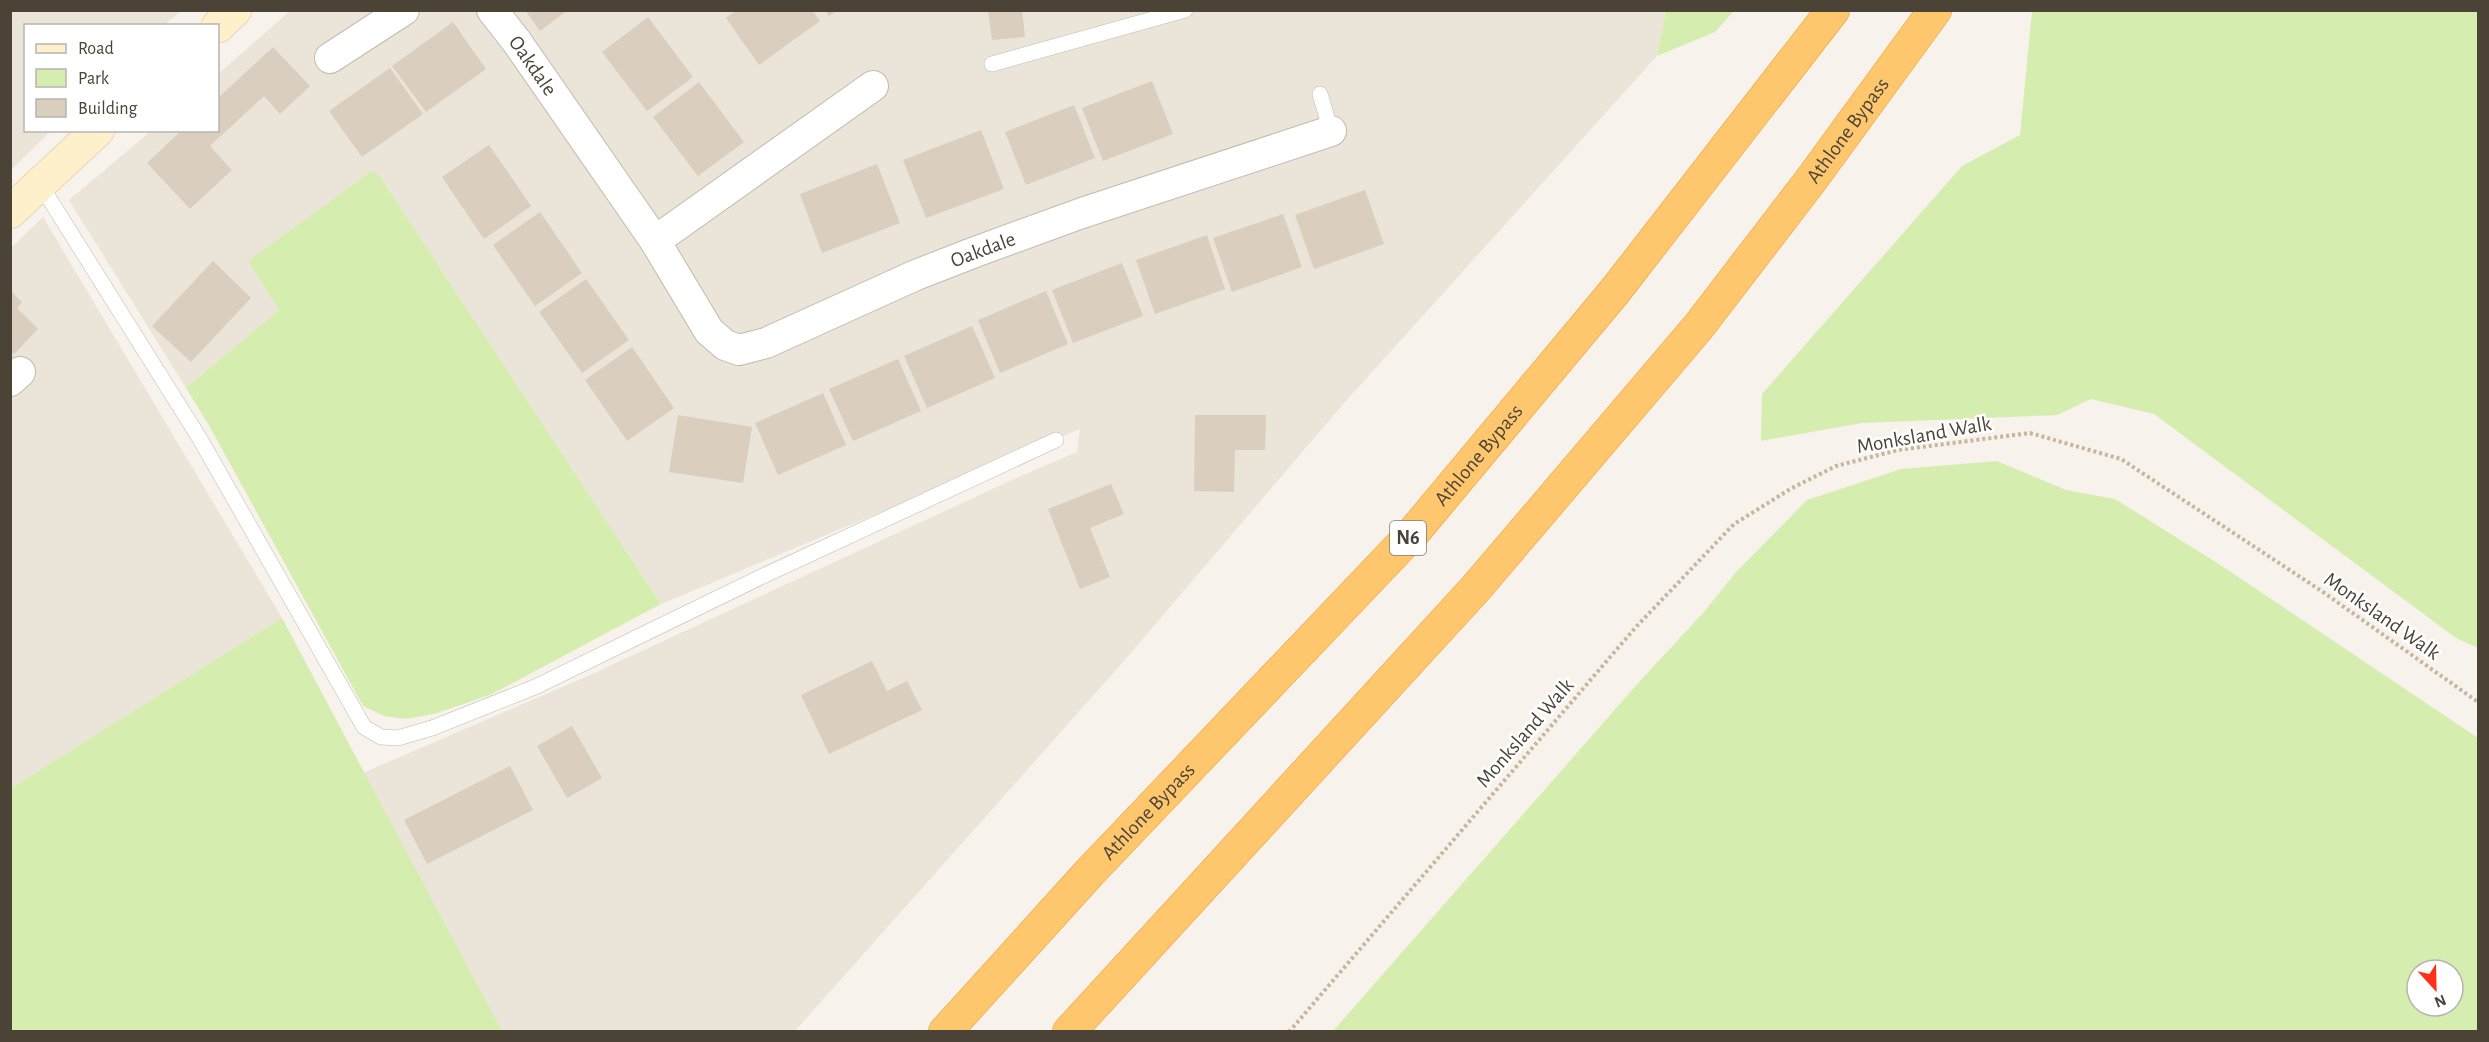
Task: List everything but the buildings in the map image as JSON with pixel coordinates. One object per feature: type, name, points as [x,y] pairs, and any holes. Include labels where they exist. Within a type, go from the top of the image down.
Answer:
[{"type":"highway","name":"Athlone Bypass","points":[[945,1032],[1090,872],[1413,533],[1615,291],[1833,10]]},
{"type":"highway","name":"Athlone Bypass","points":[[1068,1032],[1476,588],[1699,326],[1811,180],[1935,10]]},
{"type":"main road","points":[[219,25],[235,10]]},
{"type":"main road","points":[[10,212],[96,132]]},
{"type":"street","points":[[330,58],[404,10]]},
{"type":"street","name":"Oakdale","points":[[492,10],[517,42],[655,241],[709,331],[725,345],[739,350],[766,343],[916,275],[1071,217],[1331,131]]},
{"type":"street","points":[[655,241],[873,86]]},
{"type":"lane","points":[[992,64],[1185,10]]},
{"type":"lane","name":"Oakdale","points":[[1320,94],[1331,131]]},
{"type":"lane","points":[[40,184],[200,439],[364,727],[381,737],[398,738],[432,728],[535,687],[765,575],[1056,440]]},
{"type":"path","name":"Monksland Walk","points":[[1289,1032],[1635,628],[1685,574],[1734,524],[1792,488],[1836,466],[1898,450],[2030,433],[2121,459],[2323,592],[2478,702]]},
{"type":"shaded area","points":[[11,10],[181,10],[165,24],[24,24],[24,132],[50,132],[11,170]]},
{"type":"shaded area","points":[[290,11],[1666,11],[1657,56],[1345,402],[1123,662],[795,1031],[502,1031],[363,773],[590,675],[1077,452],[1080,429],[661,604],[379,175],[248,261],[279,310],[186,388],[69,200],[150,132],[219,132],[219,73]]},
{"type":"shaded area","points":[[43,217],[282,618],[11,788],[11,248]]},
{"type":"green space","points":[[1666,10],[1734,11],[1715,32],[1657,56]]},
{"type":"green space","points":[[2032,11],[2478,11],[2478,648],[2456,638],[2154,414],[2091,399],[2057,415],[1862,423],[1761,441],[1762,394],[1962,166],[2020,135]]},
{"type":"green space","points":[[372,171],[379,175],[661,604],[490,695],[434,714],[406,719],[384,716],[363,706],[211,429],[186,388],[279,310],[248,261]]},
{"type":"green space","points":[[1997,461],[2066,490],[2115,499],[2222,566],[2478,738],[2478,1031],[1333,1031],[1639,682],[1703,613],[1737,571],[1807,500],[1901,469]]},
{"type":"green space","points":[[282,618],[502,1031],[11,1031],[11,788]]}]
